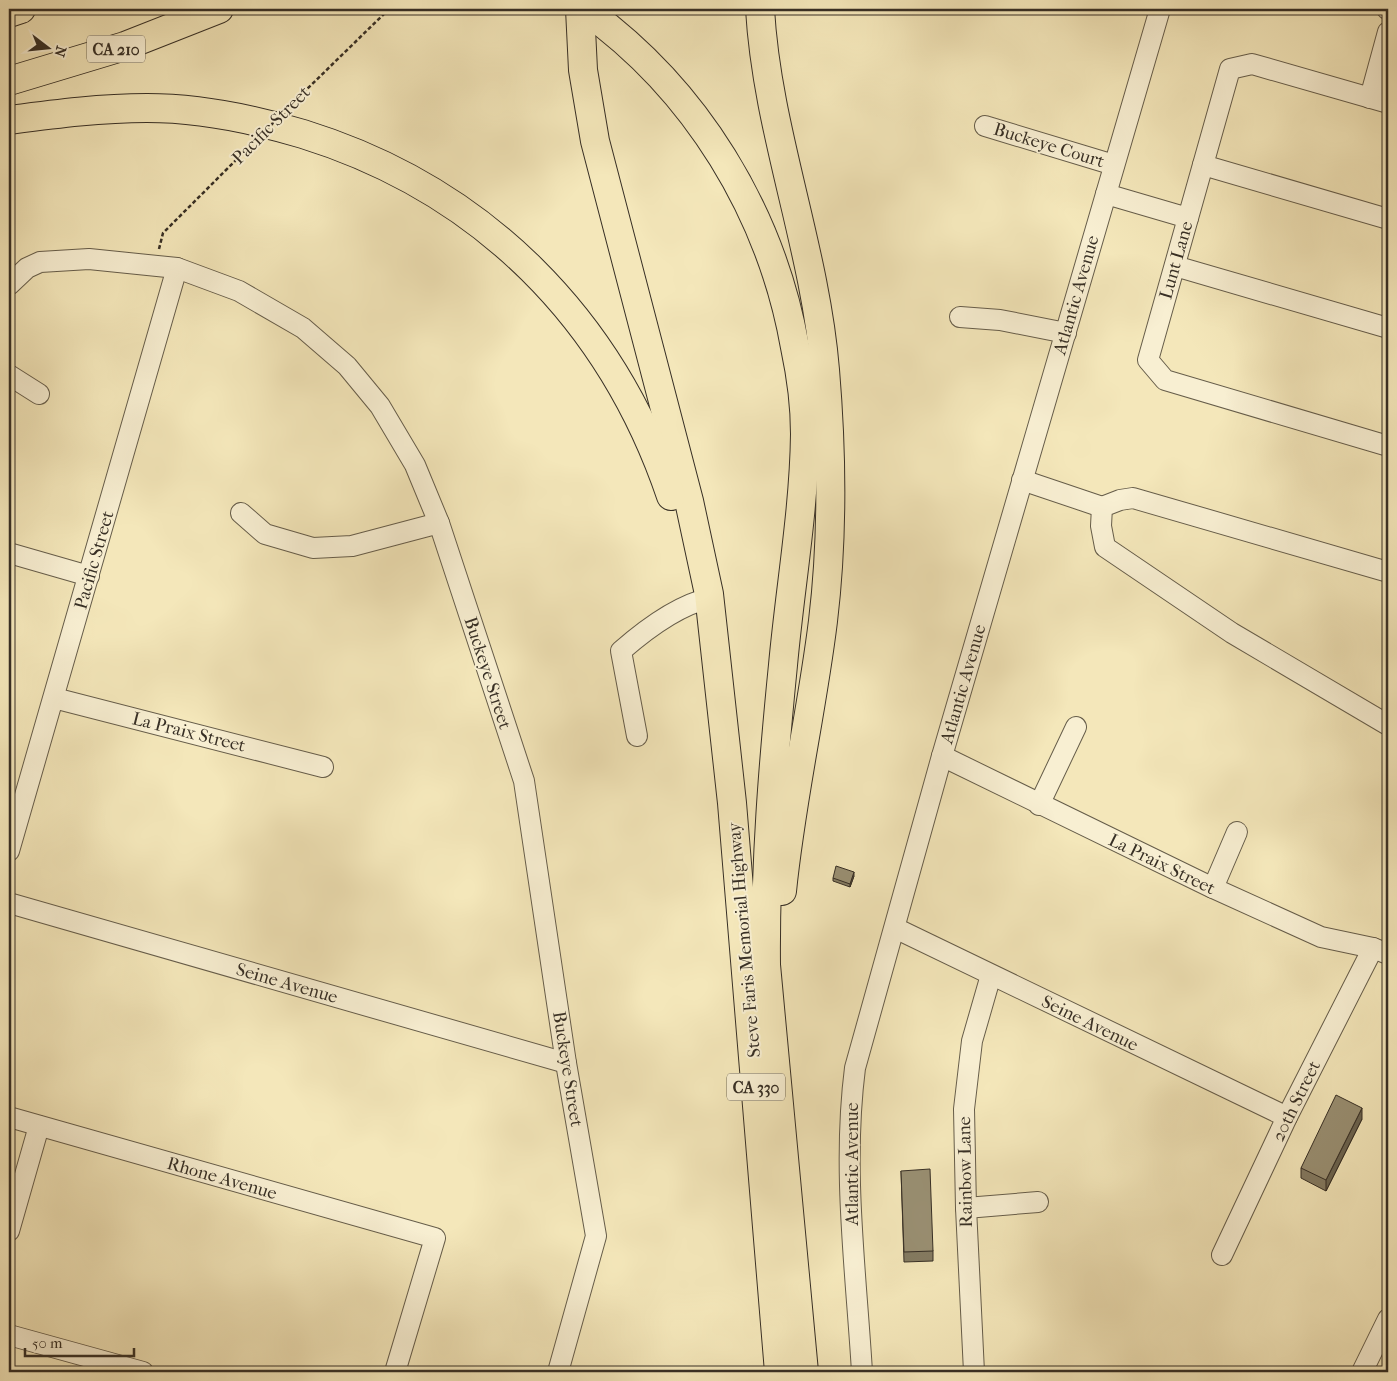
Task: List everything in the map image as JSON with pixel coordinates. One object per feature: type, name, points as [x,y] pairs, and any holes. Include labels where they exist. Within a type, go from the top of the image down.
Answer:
[{"type":"highway","points":[[9,13],[21,9]]},
{"type":"highway","name":"CA 210","points":[[9,81],[125,46],[220,9]]},
{"type":"highway","points":[[580,9],[583,70],[595,141],[689,501],[704,599]]},
{"type":"highway","points":[[584,9],[615,32],[672,89],[716,146],[742,189],[764,235],[788,305],[800,375],[805,432],[801,503],[772,784],[766,922],[766,964],[794,1242]]},
{"type":"highway","points":[[760,9],[764,59],[776,124],[810,271],[825,368],[830,465],[824,618],[784,872],[776,965],[804,1372]]},
{"type":"highway","points":[[9,120],[77,111],[147,108],[208,113],[250,120],[325,141],[372,160],[417,182],[459,208],[510,248],[564,304],[597,347],[627,394],[653,446],[669,489],[704,599]]},
{"type":"highway","name":"Steve Faris Memorial Highway","points":[[704,599],[719,687],[733,812],[779,1372]]},
{"type":"street","name":"Atlantic Avenue","points":[[862,1372],[849,1177],[850,1105],[855,1068],[942,756],[1160,9]]},
{"type":"street","points":[[1379,100],[1388,32]]},
{"type":"street","name":"Lunt Lane","points":[[1379,100],[1252,64],[1230,69],[1148,360],[1165,380],[1388,446]]},
{"type":"street","name":"Buckeye Court","points":[[985,126],[1114,165]]},
{"type":"street","points":[[1203,164],[1388,220]]},
{"type":"street","points":[[1106,194],[1188,218]]},
{"type":"street","name":"Buckeye Street","points":[[9,285],[33,265],[64,259],[89,258],[177,268],[239,291],[303,328],[347,366],[380,406],[415,465],[439,523],[524,781],[566,1063],[596,1236],[558,1372]]},
{"type":"street","points":[[1174,266],[1388,328]]},
{"type":"street","name":"Pacific Street","points":[[9,851],[90,576],[177,268]]},
{"type":"street","points":[[960,317],[1000,320],[1066,333]]},
{"type":"street","points":[[9,375],[39,394]]},
{"type":"street","points":[[1022,480],[1102,507],[1120,500],[1134,498],[1388,572]]},
{"type":"street","points":[[1102,507],[1101,526],[1105,547],[1232,633],[1388,725]]},
{"type":"street","points":[[241,513],[265,534],[313,548],[352,546],[439,523]]},
{"type":"street","points":[[9,553],[90,576]]},
{"type":"street","points":[[636,736],[621,652],[642,632],[704,599]]},
{"type":"street","name":"La Praix Street","points":[[54,698],[323,767]]},
{"type":"street","points":[[1039,805],[1076,727]]},
{"type":"street","name":"La Praix Street","points":[[942,756],[1039,805],[1321,937],[1381,951]]},
{"type":"street","points":[[1213,888],[1237,832]]},
{"type":"street","name":"Seine Avenue","points":[[9,903],[566,1063]]},
{"type":"street","name":"Seine Avenue","points":[[895,928],[1286,1117]]},
{"type":"street","name":"20th Street","points":[[1222,1256],[1286,1117],[1381,951]]},
{"type":"street","name":"Rainbow Lane","points":[[974,1372],[966,1208],[964,1109],[972,1041],[991,975]]},
{"type":"street","name":"Rhone Avenue","points":[[9,1117],[435,1238],[395,1372]]},
{"type":"street","points":[[9,1231],[40,1126]]},
{"type":"street","points":[[966,1208],[1038,1202]]},
{"type":"street","points":[[1362,1372],[1388,1319]]},
{"type":"street","points":[[9,1335],[143,1372]]},
{"type":"path","name":"Pacific Street","points":[[160,246],[163,233],[389,9]]},
{"type":"building","points":[[836,866],[854,872],[850,884],[833,878]]},
{"type":"building","points":[[1336,1095],[1362,1108],[1326,1180],[1301,1168]]},
{"type":"building","points":[[930,1169],[933,1251],[904,1252],[901,1171]]}]
